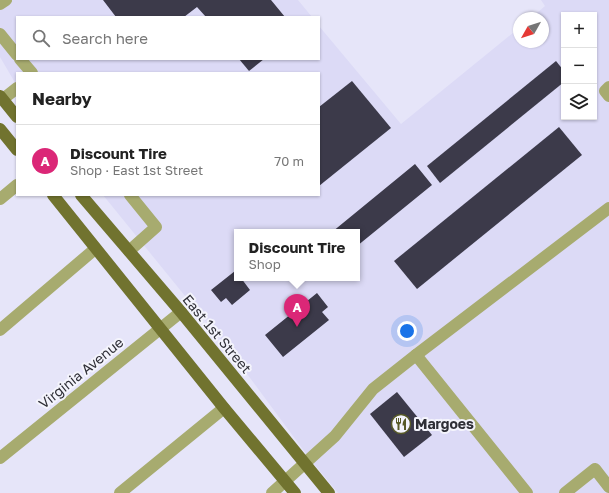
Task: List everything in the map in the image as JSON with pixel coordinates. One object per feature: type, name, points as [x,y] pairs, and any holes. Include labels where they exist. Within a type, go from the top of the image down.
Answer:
[{"type":"main road","points":[[1,97],[16,116]]},
{"type":"main road","points":[[0,129],[16,149]]},
{"type":"main road","points":[[53,196],[161,328],[224,408],[295,493]]},
{"type":"main road","name":"East 1st Street","points":[[82,196],[181,312],[329,493]]},
{"type":"street","points":[[0,4],[6,0]]},
{"type":"street","points":[[0,34],[16,54]]},
{"type":"street","points":[[21,60],[31,72]]},
{"type":"street","points":[[609,87],[605,90],[609,96]]},
{"type":"street","points":[[1,97],[16,89]]},
{"type":"street","points":[[0,199],[16,186]]},
{"type":"street","points":[[128,251],[156,227],[131,196]]},
{"type":"street","points":[[272,493],[286,482],[304,463],[335,436],[373,389],[609,208]]},
{"type":"street","points":[[0,330],[95,249]]},
{"type":"street","name":"Virginia Avenue","points":[[0,458],[181,312]]},
{"type":"street","points":[[416,355],[527,493]]},
{"type":"street","points":[[120,493],[224,408]]},
{"type":"street","points":[[565,493],[595,469],[609,487]]},
{"type":"shaded area","points":[[0,0],[298,0],[311,16],[16,16],[16,60],[320,60],[320,27],[401,124],[513,33],[513,48],[549,48],[549,12],[538,12],[545,6],[541,0],[609,0],[609,493],[338,493],[310,459],[233,355],[104,196],[320,196],[320,72],[16,72],[16,84],[0,57]]},
{"type":"building","points":[[103,0],[271,0],[284,16],[205,16],[197,7],[185,16],[115,16]]},
{"type":"building","points":[[240,60],[263,60],[249,71]]},
{"type":"building","points":[[556,61],[561,67],[561,84],[440,183],[427,166]]},
{"type":"building","points":[[352,81],[391,128],[320,185],[320,106]]},
{"type":"building","points":[[559,127],[582,155],[417,289],[394,261]]},
{"type":"building","points":[[415,164],[432,185],[360,244],[360,229],[336,229]]},
{"type":"building","points":[[234,272],[234,281],[243,281],[250,290],[232,305],[226,298],[221,302],[211,290]]},
{"type":"building","points":[[317,293],[328,307],[322,312],[329,320],[283,357],[265,335]]},
{"type":"building","name":"Margoes","points":[[397,392],[432,435],[404,457],[370,414]]},
{"type":"place","name":"Discount Tire","points":[[297,327]]},
{"type":"place","name":"Margoes","points":[[401,424]]}]
